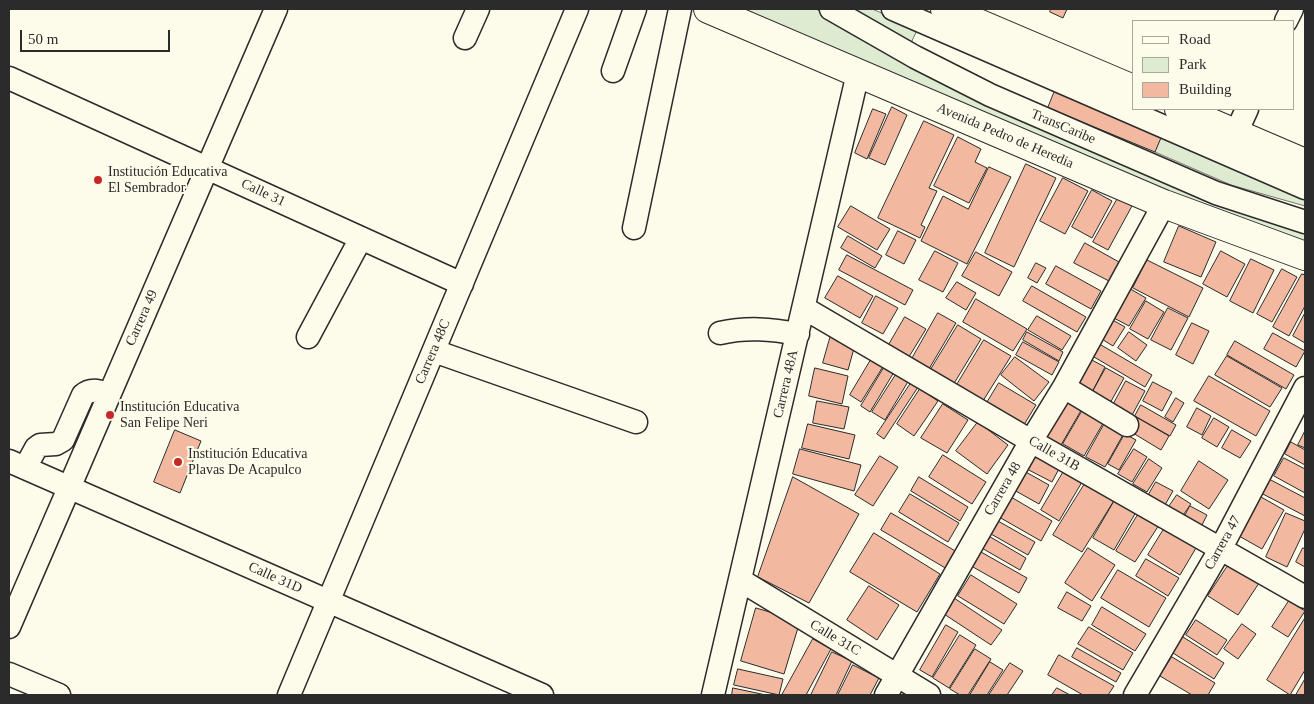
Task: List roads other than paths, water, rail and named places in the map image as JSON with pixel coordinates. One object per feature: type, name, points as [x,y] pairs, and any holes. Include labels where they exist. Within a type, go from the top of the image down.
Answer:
[{"type":"highway","name":"Avenida Pedro de Heredia","points":[[708,9],[1164,204],[1305,256]]},
{"type":"highway","points":[[945,9],[1132,89]]},
{"type":"highway","points":[[1181,110],[1305,163]]},
{"type":"street","name":"Carrera 49","points":[[9,627],[276,9]]},
{"type":"street","points":[[465,38],[478,9]]},
{"type":"street","name":"Carrera 48C","points":[[289,695],[578,9]]},
{"type":"street","points":[[613,71],[634,9]]},
{"type":"street","points":[[634,228],[680,9]]},
{"type":"street","name":"TransCaribe","points":[[831,9],[915,57],[990,96],[1216,193],[1305,222]]},
{"type":"street","points":[[893,9],[1305,188]]},
{"type":"street","name":"Carrera 48A","points":[[714,695],[858,73]]},
{"type":"street","name":"Calle 31","points":[[9,78],[462,284]]},
{"type":"street","points":[[1236,133],[1247,110]]},
{"type":"street","name":"Carrera 48","points":[[886,695],[1031,441],[1064,387],[1164,204]]},
{"type":"street","points":[[308,338],[361,238]]},
{"type":"street","name":"Calle 31B","points":[[804,308],[1305,598]]},
{"type":"street","points":[[720,333],[748,328],[780,330],[798,334]]},
{"type":"street","points":[[434,351],[636,422]]},
{"type":"street","points":[[1064,387],[1127,425]]},
{"type":"street","name":"Carrera 47","points":[[1135,695],[1221,548],[1305,388]]},
{"type":"street","points":[[17,464],[40,445],[56,444],[63,440],[83,396],[87,392],[93,390],[109,394]]},
{"type":"street","name":"Calle 31D","points":[[17,464],[329,601],[527,692]]},
{"type":"street","name":"Calle 31C","points":[[740,580],[929,695]]},
{"type":"street","points":[[9,674],[59,695]]},
{"type":"place","name":"Institución Educativa El Sembrador","points":[[98,180]]},
{"type":"place","name":"Institución Educativa San Felipe Neri","points":[[110,415]]},
{"type":"place","name":"Institución Educativa Plavas De Acapulco","points":[[178,462]]}]
